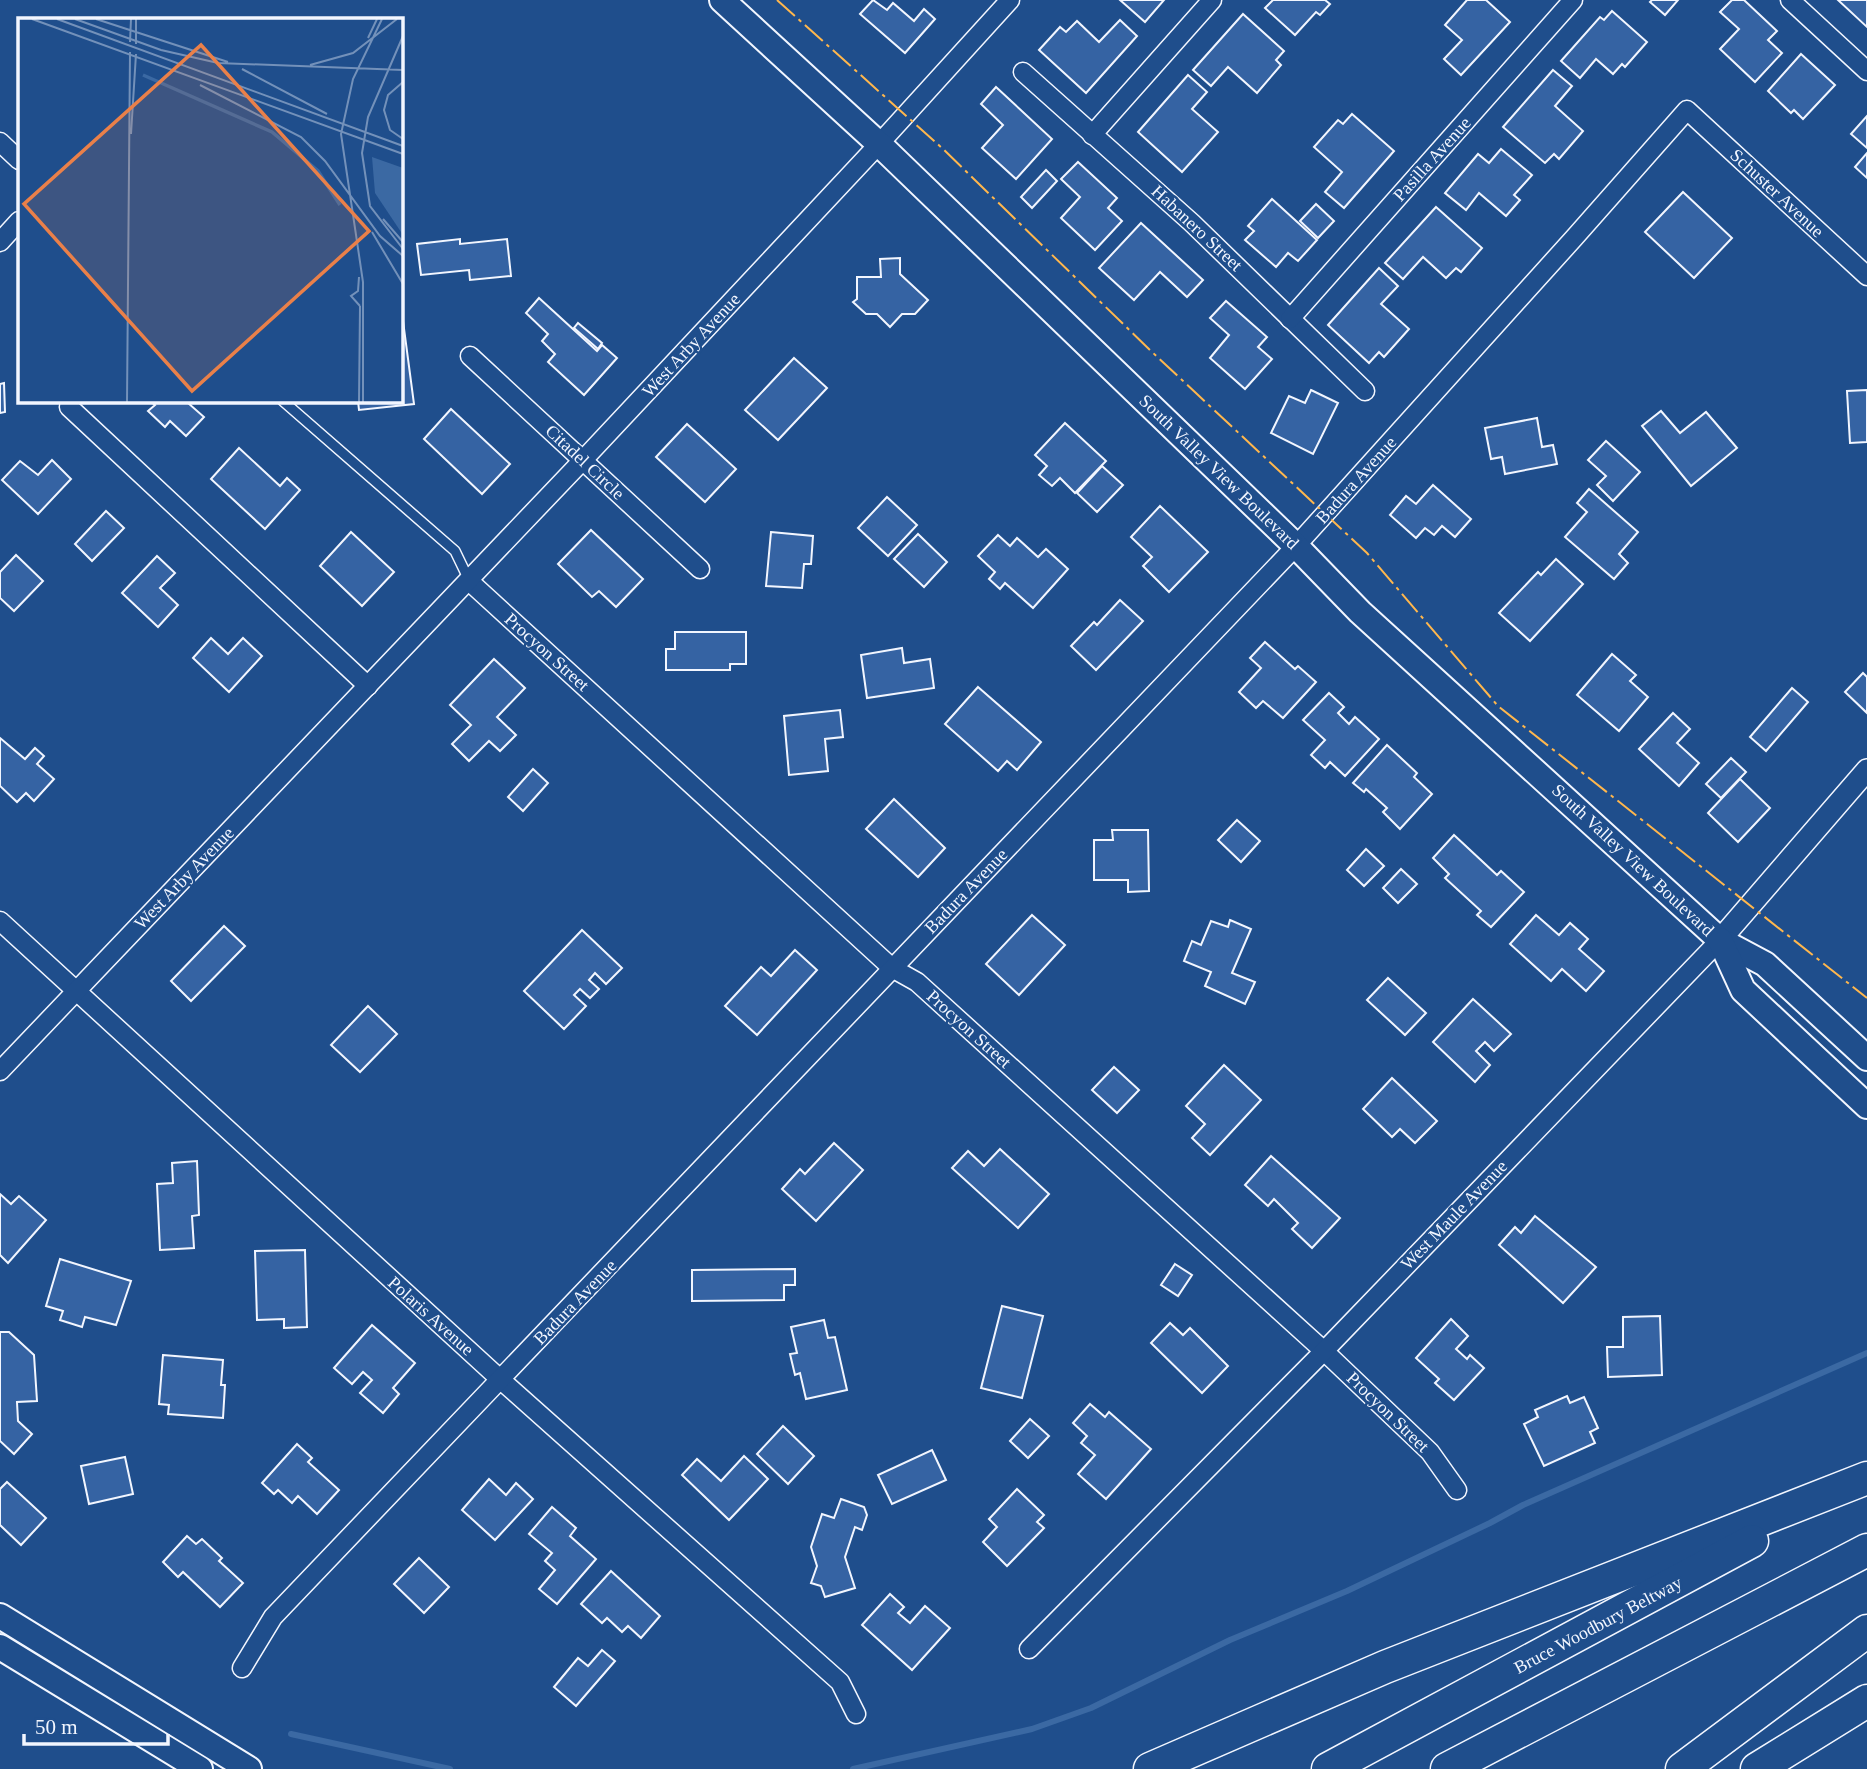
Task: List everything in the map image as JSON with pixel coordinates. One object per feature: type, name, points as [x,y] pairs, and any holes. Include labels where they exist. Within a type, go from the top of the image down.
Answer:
[{"type":"highway","points":[[1150,1769],[1385,1667],[1867,1478]]},
{"type":"highway","name":"Bruce Woodbury Beltway","points":[[1328,1769],[1867,1478]]},
{"type":"highway","points":[[1447,1769],[1867,1549]]},
{"type":"highway","points":[[1682,1769],[1867,1632]]},
{"type":"highway","points":[[1757,1769],[1867,1702]]},
{"type":"main road","name":"South Valley View Boulevard","points":[[722,0],[879,145],[1296,546],[1360,612],[1720,940],[1765,964],[1867,1058]]},
{"type":"main road","name":"South Valley View Boulevard","points":[[1720,940],[1743,990],[1867,1106]]},
{"type":"main road","points":[[0,1616],[249,1769]]},
{"type":"main road","points":[[0,1647],[201,1769]]},
{"type":"street","name":"West Arby Avenue","points":[[0,1071],[469,581],[879,145],[1010,0]]},
{"type":"street","points":[[1092,135],[1212,0]]},
{"type":"street","name":"Pasilla Avenue","points":[[1290,318],[1573,0]]},
{"type":"street","points":[[1790,0],[1867,71]]},
{"type":"street","name":"Habanero Street","points":[[1023,72],[1212,241],[1366,391]]},
{"type":"street","name":"Schuster Avenue","points":[[1687,110],[1867,276]]},
{"type":"street","name":"Badura Avenue","points":[[242,1668],[273,1617],[1296,546],[1687,110]]},
{"type":"street","points":[[0,142],[18,159]]},
{"type":"street","points":[[0,242],[18,222]]},
{"type":"street","name":"Citadel Circle","points":[[470,356],[700,569]]},
{"type":"street","points":[[69,407],[368,686]]},
{"type":"street","name":"Procyon Street","points":[[469,581],[892,968],[917,982],[1324,1351],[1430,1452],[1458,1490]]},
{"type":"street","name":"West Maule Avenue","points":[[1029,1649],[1324,1351],[1720,940],[1867,770]]},
{"type":"street","name":"Polaris Avenue","points":[[0,921],[501,1380],[840,1682],[856,1714]]},
{"type":"lane","points":[[284,402],[455,551],[469,581]]},
{"type":"building","points":[[873,0],[887,10],[893,3],[914,21],[924,9],[935,19],[905,53],[860,14]]},
{"type":"building","points":[[1120,0],[1164,0],[1145,22]]},
{"type":"building","points":[[1273,0],[1325,0],[1330,4],[1320,15],[1316,12],[1295,35],[1265,8]]},
{"type":"building","points":[[1467,0],[1486,0],[1510,22],[1461,75],[1444,59],[1462,40],[1445,25]]},
{"type":"building","points":[[1678,0],[1665,15],[1650,2]]},
{"type":"building","points":[[1732,0],[1744,0],[1777,31],[1768,40],[1782,53],[1755,82],[1720,49],[1739,29],[1720,12]]},
{"type":"building","points":[[1838,0],[1867,0],[1867,27]]},
{"type":"building","points":[[1612,11],[1647,42],[1625,67],[1622,64],[1613,74],[1596,59],[1580,78],[1561,61],[1600,17],[1604,20]]},
{"type":"building","points":[[1243,14],[1284,51],[1276,60],[1281,65],[1257,93],[1228,67],[1211,86],[1193,70]]},
{"type":"building","points":[[1120,20],[1137,36],[1086,93],[1039,50],[1060,27],[1066,32],[1077,21],[1099,42]]},
{"type":"building","points":[[1801,54],[1835,85],[1803,119],[1794,110],[1791,113],[1768,91]]},
{"type":"building","points":[[1553,70],[1572,86],[1555,106],[1583,131],[1559,159],[1554,154],[1545,163],[1503,127]]},
{"type":"building","points":[[1188,75],[1207,92],[1192,109],[1218,132],[1182,172],[1138,132]]},
{"type":"building","points":[[996,87],[1052,139],[1016,179],[982,148],[1003,125],[981,104]]},
{"type":"building","points":[[1352,114],[1394,151],[1344,208],[1325,192],[1342,172],[1314,147],[1338,120],[1343,124]]},
{"type":"building","points":[[1867,116],[1867,148],[1851,134]]},
{"type":"building","points":[[1501,149],[1532,175],[1514,195],[1520,200],[1506,216],[1479,193],[1466,210],[1445,193],[1478,154],[1489,163]]},
{"type":"building","points":[[1867,153],[1867,178],[1855,167]]},
{"type":"building","points":[[1078,162],[1117,198],[1108,208],[1122,221],[1095,250],[1061,218],[1080,197],[1061,179]]},
{"type":"building","points":[[1046,170],[1057,181],[1032,208],[1021,197]]},
{"type":"building","points":[[1683,192],[1732,238],[1694,278],[1645,232]]},
{"type":"building","points":[[1272,199],[1317,240],[1298,261],[1288,253],[1276,267],[1245,240],[1254,231],[1248,226]]},
{"type":"building","points":[[1316,204],[1334,221],[1318,238],[1300,221]]},
{"type":"building","points":[[1436,207],[1482,248],[1461,272],[1456,268],[1446,278],[1423,257],[1403,279],[1385,263]]},
{"type":"building","points":[[1141,223],[1203,280],[1187,297],[1160,272],[1134,300],[1099,268]]},
{"type":"building","points":[[460,239],[460,244],[507,239],[511,276],[470,280],[469,270],[421,275],[417,244]]},
{"type":"building","points":[[900,258],[900,274],[928,300],[915,314],[902,314],[890,327],[877,314],[866,314],[853,302],[857,299],[857,277],[881,277],[880,259]]},
{"type":"building","points":[[1379,268],[1398,286],[1381,304],[1409,329],[1384,357],[1379,352],[1369,363],[1328,325]]},
{"type":"building","points":[[539,298],[597,351],[602,345],[617,358],[584,395],[548,362],[555,354],[542,341],[548,334],[526,313]]},
{"type":"building","points":[[1226,301],[1267,337],[1258,347],[1272,359],[1245,389],[1210,358],[1229,335],[1210,318]]},
{"type":"building","points":[[403,321],[414,404],[359,410],[358,402],[402,402]]},
{"type":"building","points":[[578,323],[602,343],[598,349],[574,328]]},
{"type":"building","points":[[794,358],[827,388],[778,440],[745,410]]},
{"type":"building","points":[[4,383],[5,412],[0,413],[0,384]]},
{"type":"building","points":[[1311,390],[1338,403],[1313,454],[1271,433],[1289,396],[1305,403]]},
{"type":"building","points":[[1867,390],[1867,442],[1850,443],[1847,391]]},
{"type":"building","points":[[151,402],[189,402],[204,417],[186,436],[170,421],[165,427],[148,411],[155,405]]},
{"type":"building","points":[[451,409],[510,464],[482,494],[424,439]]},
{"type":"building","points":[[1661,411],[1680,433],[1706,412],[1737,448],[1691,486],[1642,426]]},
{"type":"building","points":[[1537,418],[1542,447],[1553,445],[1557,464],[1505,474],[1502,457],[1491,459],[1485,428]]},
{"type":"building","points":[[1065,423],[1106,461],[1075,493],[1060,478],[1052,486],[1039,475],[1047,466],[1035,455]]},
{"type":"building","points":[[687,424],[736,469],[705,502],[656,457]]},
{"type":"building","points":[[1606,441],[1640,472],[1613,501],[1597,485],[1606,476],[1588,460]]},
{"type":"building","points":[[239,448],[280,486],[287,478],[300,490],[265,529],[211,479]]},
{"type":"building","points":[[52,460],[71,479],[38,514],[2,480],[20,461],[38,475]]},
{"type":"building","points":[[1102,466],[1123,485],[1097,512],[1077,493]]},
{"type":"building","points":[[1433,485],[1471,519],[1455,537],[1442,526],[1434,535],[1425,528],[1416,538],[1390,515],[1406,496],[1416,504]]},
{"type":"building","points":[[1589,489],[1638,532],[1619,554],[1628,563],[1614,579],[1565,537],[1587,512],[1577,503]]},
{"type":"building","points":[[887,497],[917,525],[888,556],[858,528]]},
{"type":"building","points":[[1160,506],[1208,552],[1169,592],[1143,566],[1152,557],[1131,537]]},
{"type":"building","points":[[106,511],[124,528],[92,561],[75,544]]},
{"type":"building","points":[[591,530],[643,579],[616,607],[599,591],[592,597],[558,564]]},
{"type":"building","points":[[351,532],[394,572],[362,606],[320,566]]},
{"type":"building","points":[[771,532],[813,536],[811,564],[804,564],[802,588],[766,586]]},
{"type":"building","points":[[918,534],[947,562],[924,587],[894,559]]},
{"type":"building","points":[[998,535],[1010,546],[1017,538],[1038,557],[1046,549],[1068,569],[1033,608],[1005,583],[1000,589],[989,579],[995,572],[978,556]]},
{"type":"building","points":[[16,555],[43,581],[14,611],[0,598],[0,572]]},
{"type":"building","points":[[157,556],[175,573],[160,588],[178,605],[158,627],[122,593]]},
{"type":"building","points":[[1556,559],[1583,584],[1530,641],[1499,613],[1538,572],[1541,575]]},
{"type":"building","points":[[1120,600],[1143,621],[1096,670],[1071,646],[1094,622],[1097,625]]},
{"type":"building","points":[[675,632],[746,632],[746,664],[730,664],[730,670],[666,670],[666,649],[675,649]]},
{"type":"building","points":[[211,638],[228,654],[243,638],[262,656],[229,692],[193,658]]},
{"type":"building","points":[[1265,642],[1295,669],[1298,666],[1316,682],[1283,718],[1263,701],[1256,708],[1239,692],[1261,668],[1250,658]]},
{"type":"building","points":[[902,648],[904,663],[930,659],[934,688],[867,698],[861,655]]},
{"type":"building","points":[[1612,654],[1636,675],[1630,681],[1648,697],[1619,731],[1577,695]]},
{"type":"building","points":[[494,659],[525,688],[497,717],[516,735],[500,751],[489,741],[469,761],[452,744],[471,725],[450,705]]},
{"type":"building","points":[[1863,673],[1867,677],[1867,713],[1845,692]]},
{"type":"building","points":[[978,687],[1041,742],[1017,770],[1007,761],[998,771],[945,724]]},
{"type":"building","points":[[1792,688],[1808,702],[1766,751],[1750,737]]},
{"type":"building","points":[[1329,693],[1344,707],[1338,713],[1349,724],[1355,717],[1379,739],[1345,776],[1330,762],[1325,768],[1311,755],[1325,740],[1303,720]]},
{"type":"building","points":[[840,710],[843,737],[825,739],[828,771],[789,775],[784,716]]},
{"type":"building","points":[[1673,713],[1690,729],[1677,743],[1699,763],[1679,786],[1639,749]]},
{"type":"building","points":[[0,738],[25,759],[35,748],[44,756],[37,764],[54,779],[34,801],[26,793],[17,802],[0,786]]},
{"type":"building","points":[[1387,745],[1417,773],[1414,777],[1432,794],[1400,829],[1383,812],[1387,808],[1366,789],[1364,792],[1353,783]]},
{"type":"building","points":[[1731,758],[1746,772],[1721,798],[1706,784]]},
{"type":"building","points":[[533,769],[548,783],[523,811],[508,797]]},
{"type":"building","points":[[1740,779],[1770,808],[1738,842],[1708,813]]},
{"type":"building","points":[[894,799],[945,848],[918,877],[866,829]]},
{"type":"building","points":[[1237,820],[1260,841],[1241,862],[1218,840]]},
{"type":"building","points":[[1112,830],[1148,830],[1149,891],[1128,892],[1128,880],[1094,880],[1094,840],[1113,840]]},
{"type":"building","points":[[1454,835],[1497,875],[1501,871],[1524,892],[1491,927],[1477,915],[1481,911],[1445,878],[1449,874],[1433,858]]},
{"type":"building","points":[[1366,849],[1384,866],[1364,886],[1347,870]]},
{"type":"building","points":[[1401,869],[1417,884],[1398,903],[1383,888]]},
{"type":"building","points":[[1032,915],[1065,945],[1019,995],[986,964]]},
{"type":"building","points":[[1536,915],[1559,935],[1570,923],[1588,939],[1579,949],[1604,971],[1586,991],[1562,969],[1551,981],[1510,944]]},
{"type":"building","points":[[1230,920],[1251,929],[1232,973],[1255,982],[1245,1004],[1205,986],[1211,972],[1184,961],[1192,941],[1201,945],[1211,921],[1228,927]]},
{"type":"building","points":[[224,926],[245,946],[191,1001],[171,981]]},
{"type":"building","points":[[582,930],[622,968],[606,984],[595,973],[589,980],[599,989],[590,998],[580,989],[574,995],[586,1006],[564,1029],[524,991]]},
{"type":"building","points":[[795,950],[817,970],[757,1035],[725,1006],[761,967],[771,976]]},
{"type":"building","points":[[1388,978],[1426,1013],[1405,1035],[1367,1000]]},
{"type":"building","points":[[1473,999],[1511,1034],[1494,1051],[1485,1042],[1476,1051],[1490,1065],[1475,1082],[1433,1042]]},
{"type":"building","points":[[368,1006],[397,1034],[360,1072],[331,1045]]},
{"type":"building","points":[[1224,1065],[1261,1100],[1210,1155],[1192,1138],[1205,1124],[1186,1106]]},
{"type":"building","points":[[1114,1067],[1139,1090],[1117,1113],[1092,1090]]},
{"type":"building","points":[[1392,1078],[1437,1121],[1415,1143],[1400,1129],[1392,1137],[1363,1109]]},
{"type":"building","points":[[834,1143],[863,1170],[816,1221],[782,1189],[800,1169],[805,1174]]},
{"type":"building","points":[[1000,1149],[1049,1194],[1018,1228],[952,1168],[968,1151],[984,1166]]},
{"type":"building","points":[[1271,1156],[1340,1218],[1312,1248],[1292,1229],[1298,1223],[1274,1199],[1268,1206],[1245,1185]]},
{"type":"building","points":[[197,1161],[199,1215],[192,1216],[194,1248],[160,1250],[157,1184],[173,1183],[172,1163]]},
{"type":"building","points":[[0,1194],[11,1204],[19,1196],[46,1220],[8,1263],[0,1255]]},
{"type":"building","points":[[1535,1216],[1596,1267],[1563,1303],[1499,1245],[1515,1227],[1521,1233]]},
{"type":"building","points":[[305,1250],[307,1327],[284,1328],[284,1319],[257,1320],[255,1251]]},
{"type":"building","points":[[60,1259],[131,1281],[116,1325],[85,1317],[82,1327],[60,1320],[63,1311],[46,1306]]},
{"type":"building","points":[[1175,1264],[1192,1275],[1178,1296],[1161,1285]]},
{"type":"building","points":[[795,1269],[795,1285],[784,1285],[784,1300],[692,1301],[692,1270]]},
{"type":"building","points":[[1002,1306],[1043,1316],[1022,1398],[981,1388]]},
{"type":"building","points":[[1660,1316],[1662,1375],[1608,1377],[1607,1347],[1623,1347],[1623,1317]]},
{"type":"building","points":[[1451,1319],[1468,1336],[1456,1349],[1467,1359],[1470,1355],[1484,1368],[1454,1400],[1435,1383],[1439,1379],[1416,1358]]},
{"type":"building","points":[[824,1320],[828,1338],[835,1337],[847,1390],[806,1399],[800,1373],[795,1375],[790,1354],[797,1353],[791,1327]]},
{"type":"building","points":[[1170,1323],[1183,1335],[1190,1328],[1228,1366],[1202,1393],[1151,1343]]},
{"type":"building","points":[[372,1325],[415,1363],[393,1388],[399,1394],[383,1413],[360,1393],[372,1380],[363,1372],[352,1384],[334,1368]]},
{"type":"building","points":[[0,1332],[9,1332],[34,1355],[37,1401],[17,1402],[18,1421],[32,1434],[14,1454],[0,1441]]},
{"type":"building","points":[[163,1355],[223,1360],[223,1418],[168,1414],[169,1405],[159,1404]]},
{"type":"building","points":[[1567,1396],[1570,1403],[1584,1397],[1598,1428],[1590,1432],[1595,1443],[1544,1466],[1524,1424],[1538,1417],[1535,1410]]},
{"type":"building","points":[[1090,1404],[1105,1417],[1109,1412],[1151,1449],[1106,1499],[1078,1474],[1095,1455],[1081,1443],[1087,1436],[1073,1423]]},
{"type":"building","points":[[1030,1419],[1049,1436],[1028,1458],[1010,1441]]},
{"type":"building","points":[[783,1426],[814,1456],[788,1484],[757,1454]]},
{"type":"building","points":[[297,1444],[312,1458],[308,1462],[339,1490],[317,1514],[298,1496],[292,1503],[278,1490],[274,1494],[262,1483]]},
{"type":"building","points":[[932,1450],[946,1480],[892,1504],[878,1475]]},
{"type":"building","points":[[744,1456],[768,1479],[729,1520],[682,1475],[697,1459],[721,1481]]},
{"type":"building","points":[[125,1457],[133,1494],[89,1504],[81,1466]]},
{"type":"building","points":[[489,1479],[506,1495],[516,1483],[533,1499],[495,1540],[462,1510]]},
{"type":"building","points":[[7,1482],[46,1518],[21,1545],[0,1525],[0,1489]]},
{"type":"building","points":[[1017,1489],[1044,1515],[1037,1522],[1044,1528],[1007,1566],[983,1542],[997,1527],[989,1519]]},
{"type":"building","points":[[841,1499],[864,1507],[867,1515],[862,1530],[855,1527],[845,1557],[855,1588],[825,1597],[821,1586],[811,1583],[817,1566],[811,1547],[822,1514],[834,1518]]},
{"type":"building","points":[[552,1507],[576,1528],[570,1536],[596,1559],[557,1604],[539,1589],[555,1570],[545,1561],[552,1553],[529,1534]]},
{"type":"building","points":[[187,1536],[196,1544],[202,1539],[222,1558],[219,1561],[243,1583],[220,1607],[183,1572],[178,1577],[163,1562]]},
{"type":"building","points":[[419,1558],[449,1587],[424,1613],[394,1584]]},
{"type":"building","points":[[611,1571],[660,1616],[641,1638],[628,1626],[622,1632],[607,1618],[602,1623],[581,1604]]},
{"type":"building","points":[[890,1594],[904,1607],[898,1613],[910,1623],[925,1606],[950,1628],[912,1670],[862,1625]]},
{"type":"building","points":[[602,1650],[615,1661],[576,1706],[554,1687],[578,1658],[588,1666]]},
{"type":"waterway","points":[[853,1769],[1032,1729],[1091,1708],[1230,1640],[1347,1591],[1523,1505],[1867,1353]]},
{"type":"waterway","points":[[291,1734],[450,1769]]},
{"type":"power","points":[[777,0],[942,148],[1151,351],[1367,553],[1498,706],[1867,998]]}]
